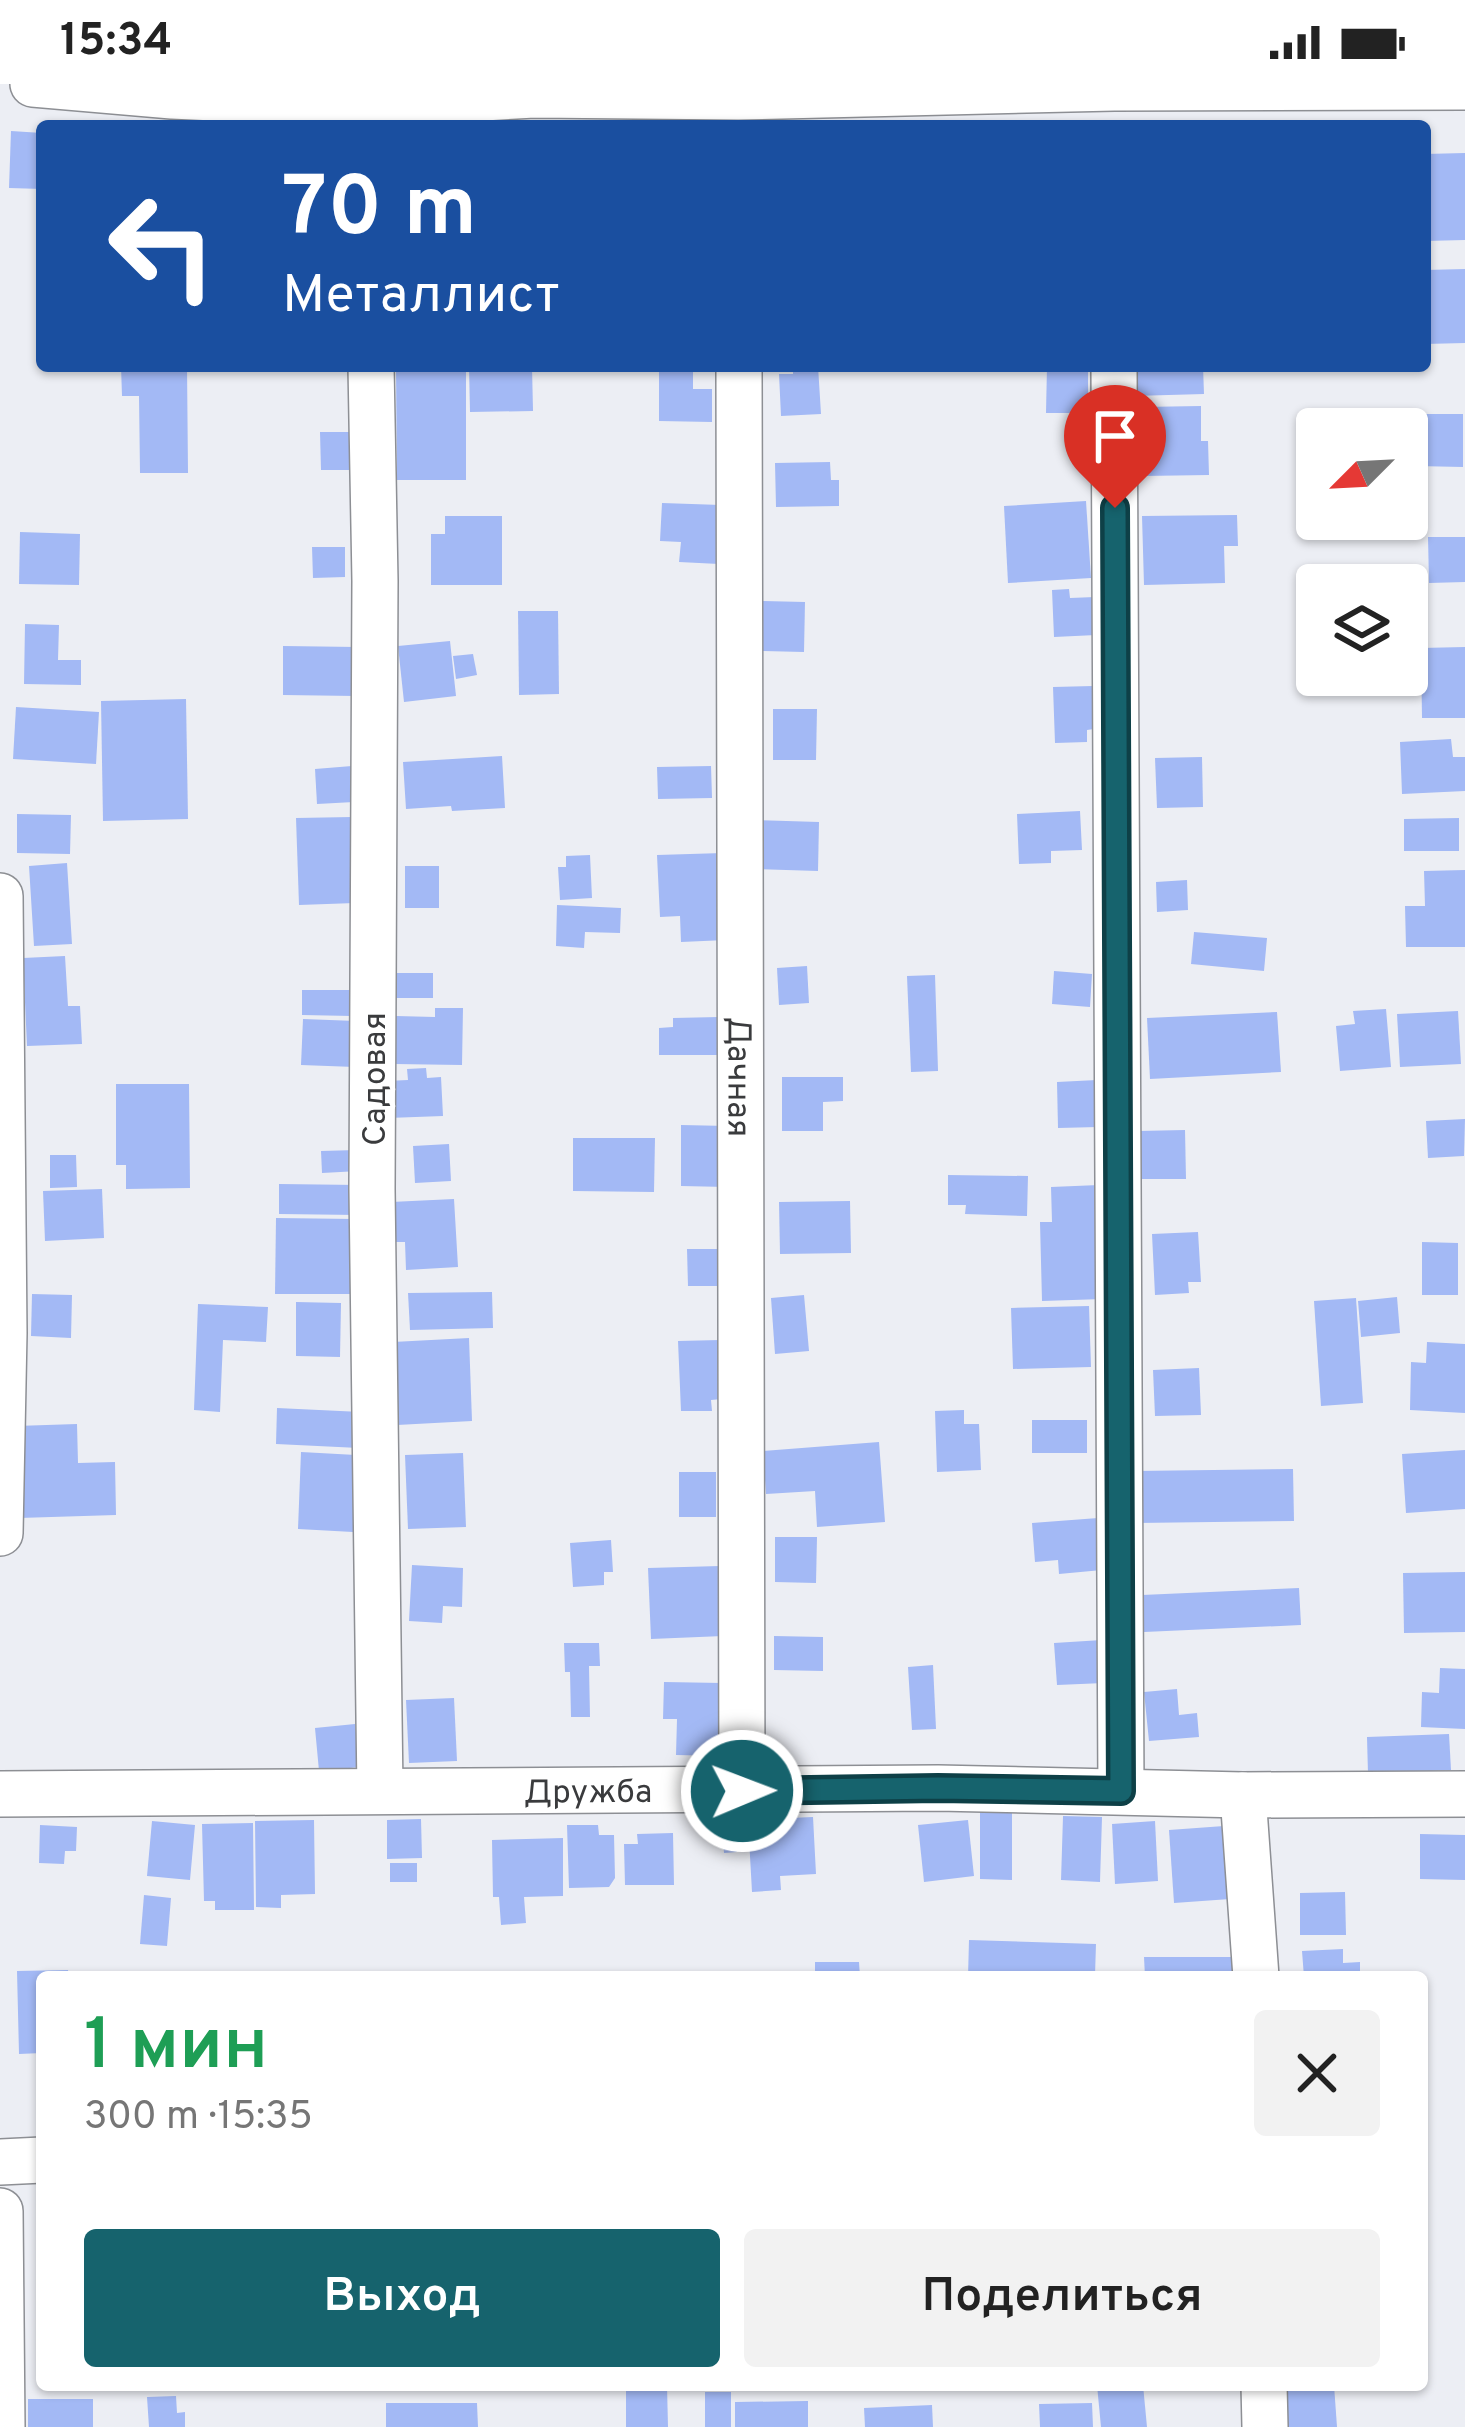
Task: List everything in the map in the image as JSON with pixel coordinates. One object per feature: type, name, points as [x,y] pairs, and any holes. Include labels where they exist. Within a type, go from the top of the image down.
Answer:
[{"type":"street","points":[[33,84],[365,105],[534,95],[738,102],[1113,99],[1465,87]]},
{"type":"street","name":"Садовая","points":[[370,372],[375,581],[374,1447],[380,1791]]},
{"type":"street","name":"Дачная","points":[[739,372],[742,1791]]},
{"type":"street","points":[[1114,372],[1121,1791]]},
{"type":"street","points":[[0,896],[0,1533]]},
{"type":"street","name":"Дружба","points":[[0,1794],[938,1788],[1465,1794]]},
{"type":"street","points":[[1243,1795],[1256,1971]]},
{"type":"street","points":[[0,2162],[36,2160]]},
{"type":"street","points":[[0,2211],[2,2427]]},
{"type":"street","points":[[1264,2391],[1264,2427]]},
{"type":"building","points":[[11,131],[36,133],[36,189],[9,188]]},
{"type":"building","points":[[1465,153],[1465,240],[1431,241],[1431,154]]},
{"type":"building","points":[[1465,269],[1465,343],[1431,344],[1431,270]]},
{"type":"building","points":[[121,372],[187,372],[188,473],[140,473],[139,396],[122,396]]},
{"type":"building","points":[[396,372],[466,372],[466,480],[397,480]]},
{"type":"building","points":[[469,372],[532,372],[533,411],[470,412]]},
{"type":"building","points":[[659,372],[693,372],[693,389],[712,389],[712,422],[659,421]]},
{"type":"building","points":[[818,372],[821,414],[781,416],[779,374]]},
{"type":"building","points":[[1047,372],[1088,372],[1088,413],[1046,413]]},
{"type":"building","points":[[1132,372],[1203,372],[1204,394],[1133,396]]},
{"type":"building","points":[[1201,406],[1201,441],[1208,441],[1209,475],[1143,476],[1142,407]]},
{"type":"building","points":[[1428,414],[1463,414],[1463,467],[1428,466]]},
{"type":"building","points":[[320,432],[350,432],[350,470],[321,470]]},
{"type":"building","points":[[830,462],[831,480],[839,480],[839,506],[776,507],[775,463]]},
{"type":"building","points":[[1086,501],[1091,578],[1008,583],[1004,506]]},
{"type":"building","points":[[662,503],[721,505],[719,564],[679,562],[681,542],[660,541]]},
{"type":"building","points":[[1237,515],[1238,546],[1224,546],[1225,583],[1144,585],[1142,516]]},
{"type":"building","points":[[445,516],[502,516],[502,585],[431,585],[431,534],[445,534]]},
{"type":"building","points":[[20,532],[80,534],[79,585],[19,584]]},
{"type":"building","points":[[1428,537],[1465,537],[1465,582],[1429,583]]},
{"type":"building","points":[[312,547],[345,547],[345,577],[313,578]]},
{"type":"building","points":[[1069,589],[1070,598],[1095,597],[1096,635],[1054,637],[1052,590]]},
{"type":"building","points":[[763,601],[805,602],[804,652],[763,651]]},
{"type":"building","points":[[518,611],[558,611],[559,694],[519,695]]},
{"type":"building","points":[[25,624],[59,625],[58,660],[81,660],[81,685],[24,684]]},
{"type":"building","points":[[450,641],[456,696],[404,702],[398,646]]},
{"type":"building","points":[[283,646],[357,647],[356,696],[283,695]]},
{"type":"building","points":[[1465,647],[1465,718],[1422,718],[1422,696],[1428,696],[1428,648]]},
{"type":"building","points":[[473,654],[477,675],[456,679],[453,656]]},
{"type":"building","points":[[1093,686],[1094,729],[1087,730],[1087,742],[1055,743],[1053,687]]},
{"type":"building","points":[[186,699],[188,819],[103,821],[101,701]]},
{"type":"building","points":[[16,707],[99,712],[96,764],[13,759]]},
{"type":"building","points":[[773,709],[817,709],[816,760],[773,760]]},
{"type":"building","points":[[1451,739],[1453,757],[1465,757],[1465,791],[1402,794],[1400,742]]},
{"type":"building","points":[[502,756],[505,808],[406,809],[403,762]]},
{"type":"building","points":[[1202,757],[1203,807],[1157,808],[1155,758]]},
{"type":"building","points":[[352,766],[354,802],[317,804],[315,769]]},
{"type":"building","points":[[711,766],[712,798],[658,799],[657,767]]},
{"type":"building","points":[[1080,811],[1082,850],[1051,851],[1051,863],[1019,864],[1017,814]]},
{"type":"building","points":[[17,814],[71,815],[70,854],[17,853]]},
{"type":"building","points":[[352,817],[355,903],[299,905],[296,818]]},
{"type":"building","points":[[1459,818],[1459,851],[1404,851],[1404,819]]},
{"type":"building","points":[[758,820],[819,822],[818,871],[757,869]]},
{"type":"building","points":[[723,853],[726,940],[681,942],[680,916],[660,917],[657,855]]},
{"type":"building","points":[[590,855],[592,898],[560,900],[558,867],[566,867],[566,856]]},
{"type":"building","points":[[67,863],[72,944],[34,946],[29,866]]},
{"type":"building","points":[[405,866],[439,866],[439,908],[405,908]]},
{"type":"building","points":[[1465,870],[1465,947],[1406,947],[1405,906],[1425,906],[1424,871]]},
{"type":"building","points":[[1187,880],[1188,910],[1157,912],[1156,882]]},
{"type":"building","points":[[557,905],[621,908],[620,933],[585,932],[584,948],[556,946]]},
{"type":"building","points":[[1194,932],[1267,938],[1264,971],[1191,964]]},
{"type":"building","points":[[65,956],[68,1006],[80,1006],[82,1044],[27,1046],[23,958]]},
{"type":"building","points":[[807,966],[809,1003],[779,1005],[777,968]]},
{"type":"building","points":[[1054,971],[1092,974],[1090,1007],[1052,1004]]},
{"type":"building","points":[[395,973],[433,973],[433,998],[395,998]]},
{"type":"building","points":[[935,975],[938,1071],[911,1072],[907,976]]},
{"type":"building","points":[[302,990],[352,990],[352,1016],[302,1015]]},
{"type":"building","points":[[435,1008],[463,1008],[462,1065],[395,1064],[396,1016],[435,1017]]},
{"type":"building","points":[[1386,1009],[1391,1067],[1340,1071],[1336,1026],[1355,1024],[1353,1011]]},
{"type":"building","points":[[1458,1011],[1461,1064],[1400,1067],[1397,1014]]},
{"type":"building","points":[[1277,1012],[1281,1072],[1150,1079],[1147,1018]]},
{"type":"building","points":[[719,1017],[719,1055],[659,1055],[659,1028],[673,1027],[673,1018]]},
{"type":"building","points":[[303,1019],[356,1021],[355,1067],[301,1065]]},
{"type":"building","points":[[426,1068],[427,1078],[441,1077],[443,1116],[388,1118],[386,1081],[408,1080],[407,1069]]},
{"type":"building","points":[[782,1077],[843,1077],[843,1101],[823,1102],[823,1131],[782,1131]]},
{"type":"building","points":[[1097,1080],[1098,1127],[1058,1128],[1057,1082]]},
{"type":"building","points":[[116,1084],[189,1084],[190,1188],[126,1189],[126,1165],[116,1165]]},
{"type":"building","points":[[1465,1119],[1464,1156],[1428,1158],[1426,1121]]},
{"type":"building","points":[[681,1125],[728,1126],[727,1187],[681,1186]]},
{"type":"building","points":[[1185,1130],[1186,1179],[1139,1179],[1138,1131]]},
{"type":"building","points":[[573,1138],[655,1138],[654,1192],[573,1191]]},
{"type":"building","points":[[449,1144],[451,1181],[415,1183],[413,1146]]},
{"type":"building","points":[[357,1150],[359,1171],[322,1173],[321,1151]]},
{"type":"building","points":[[50,1155],[76,1155],[77,1187],[50,1188]]},
{"type":"building","points":[[948,1175],[1028,1176],[1027,1216],[965,1214],[966,1205],[948,1205]]},
{"type":"building","points":[[279,1184],[359,1185],[358,1215],[279,1214]]},
{"type":"building","points":[[1099,1185],[1103,1299],[1042,1301],[1040,1222],[1052,1222],[1051,1187]]},
{"type":"building","points":[[102,1189],[104,1238],[45,1241],[43,1191]]},
{"type":"building","points":[[454,1199],[458,1267],[406,1270],[405,1242],[393,1242],[391,1202]]},
{"type":"building","points":[[850,1201],[851,1253],[780,1254],[779,1202]]},
{"type":"building","points":[[276,1218],[354,1219],[354,1294],[275,1294]]},
{"type":"building","points":[[1198,1232],[1201,1282],[1188,1282],[1189,1293],[1155,1295],[1152,1234]]},
{"type":"building","points":[[1422,1242],[1458,1243],[1458,1295],[1422,1295]]},
{"type":"building","points":[[687,1249],[727,1249],[728,1286],[688,1286]]},
{"type":"building","points":[[492,1292],[493,1328],[410,1330],[408,1293]]},
{"type":"building","points":[[32,1294],[72,1295],[71,1338],[31,1336]]},
{"type":"building","points":[[804,1295],[809,1351],[775,1354],[771,1298]]},
{"type":"building","points":[[1397,1297],[1400,1333],[1361,1337],[1358,1301]]},
{"type":"building","points":[[1356,1298],[1363,1403],[1321,1406],[1314,1301]]},
{"type":"building","points":[[296,1302],[341,1303],[340,1357],[296,1356]]},
{"type":"building","points":[[198,1304],[268,1307],[266,1342],[223,1340],[220,1412],[194,1410]]},
{"type":"building","points":[[1089,1306],[1091,1367],[1013,1369],[1011,1308]]},
{"type":"building","points":[[469,1338],[472,1421],[397,1425],[393,1342]]},
{"type":"building","points":[[720,1340],[722,1399],[711,1400],[712,1411],[681,1411],[678,1341]]},
{"type":"building","points":[[1427,1342],[1465,1344],[1465,1413],[1410,1410],[1411,1362],[1426,1363]]},
{"type":"building","points":[[1199,1368],[1201,1415],[1155,1416],[1153,1370]]},
{"type":"building","points":[[277,1408],[361,1412],[359,1448],[276,1444]]},
{"type":"building","points":[[964,1410],[964,1424],[979,1424],[981,1470],[937,1472],[935,1411]]},
{"type":"building","points":[[1032,1420],[1087,1420],[1087,1453],[1032,1453]]},
{"type":"building","points":[[77,1424],[78,1463],[115,1462],[116,1515],[19,1518],[16,1426]]},
{"type":"building","points":[[879,1442],[885,1522],[817,1527],[815,1491],[766,1494],[763,1451]]},
{"type":"building","points":[[1465,1450],[1465,1509],[1406,1513],[1402,1454]]},
{"type":"building","points":[[301,1452],[356,1455],[353,1532],[298,1529]]},
{"type":"building","points":[[463,1453],[466,1527],[408,1529],[405,1455]]},
{"type":"building","points":[[1293,1469],[1294,1521],[1136,1523],[1135,1471]]},
{"type":"building","points":[[679,1472],[716,1472],[716,1517],[679,1517]]},
{"type":"building","points":[[1098,1518],[1102,1570],[1059,1574],[1058,1560],[1035,1562],[1032,1523]]},
{"type":"building","points":[[775,1537],[817,1537],[816,1583],[775,1582]]},
{"type":"building","points":[[611,1540],[613,1572],[604,1572],[604,1585],[573,1587],[570,1543]]},
{"type":"building","points":[[412,1565],[463,1568],[462,1607],[443,1606],[442,1623],[409,1621]]},
{"type":"building","points":[[720,1566],[723,1636],[651,1639],[648,1568]]},
{"type":"building","points":[[1465,1572],[1465,1632],[1404,1633],[1403,1573]]},
{"type":"building","points":[[1299,1588],[1301,1625],[1144,1632],[1142,1595]]},
{"type":"building","points":[[774,1636],[823,1637],[823,1671],[774,1670]]},
{"type":"building","points":[[1102,1640],[1104,1683],[1057,1685],[1054,1643]]},
{"type":"building","points":[[564,1643],[599,1643],[600,1666],[589,1666],[590,1717],[571,1717]]},
{"type":"building","points":[[933,1665],[936,1729],[912,1730],[908,1667]]},
{"type":"building","points":[[1440,1668],[1465,1669],[1465,1729],[1421,1727],[1422,1692],[1439,1693]]},
{"type":"building","points":[[664,1682],[722,1683],[721,1756],[676,1755],[677,1719],[663,1719]]},
{"type":"building","points":[[1177,1689],[1179,1715],[1197,1713],[1199,1737],[1149,1741],[1144,1692]]},
{"type":"building","points":[[454,1698],[457,1761],[409,1763],[406,1700]]},
{"type":"building","points":[[355,1724],[360,1767],[319,1771],[315,1728]]},
{"type":"building","points":[[1449,1734],[1451,1770],[1368,1774],[1367,1737]]},
{"type":"building","points":[[740,1812],[742,1840],[736,1841],[737,1852],[724,1853],[721,1813]]},
{"type":"building","points":[[980,1812],[1012,1813],[1012,1880],[980,1879]]},
{"type":"building","points":[[1063,1816],[1102,1817],[1100,1882],[1061,1880]]},
{"type":"building","points":[[813,1817],[816,1874],[780,1876],[781,1890],[752,1892],[748,1820]]},
{"type":"building","points":[[421,1819],[422,1858],[387,1859],[387,1820]]},
{"type":"building","points":[[314,1820],[315,1894],[281,1895],[281,1908],[256,1907],[255,1821]]},
{"type":"building","points":[[968,1820],[974,1876],[924,1882],[918,1825]]},
{"type":"building","points":[[152,1821],[195,1825],[190,1880],[147,1876]]},
{"type":"building","points":[[1155,1821],[1158,1881],[1115,1884],[1112,1824]]},
{"type":"building","points":[[253,1823],[254,1910],[215,1910],[215,1901],[204,1901],[202,1824]]},
{"type":"building","points":[[40,1825],[77,1827],[76,1851],[65,1851],[64,1864],[39,1863]]},
{"type":"building","points":[[567,1825],[598,1825],[599,1835],[614,1835],[615,1878],[609,1887],[569,1888]]},
{"type":"building","points":[[1224,1826],[1230,1899],[1174,1903],[1169,1830]]},
{"type":"building","points":[[673,1833],[674,1885],[625,1885],[624,1844],[638,1844],[637,1834]]},
{"type":"building","points":[[1420,1834],[1465,1835],[1465,1880],[1420,1879]]},
{"type":"building","points":[[563,1838],[563,1896],[524,1897],[526,1923],[501,1925],[499,1897],[493,1897],[492,1840]]},
{"type":"building","points":[[390,1863],[417,1863],[417,1882],[390,1882]]},
{"type":"building","points":[[1345,1892],[1346,1935],[1300,1935],[1300,1893]]},
{"type":"building","points":[[144,1895],[171,1898],[167,1946],[140,1944]]},
{"type":"building","points":[[969,1940],[1096,1944],[1095,1971],[968,1971]]},
{"type":"building","points":[[1343,1949],[1343,1963],[1360,1962],[1360,1971],[1304,1971],[1302,1951]]},
{"type":"building","points":[[1144,1957],[1234,1957],[1234,1971],[1145,1971]]},
{"type":"building","points":[[815,1962],[859,1962],[860,1971],[815,1971]]},
{"type":"building","points":[[68,1970],[36,1971],[36,2053],[19,2054],[17,1971]]},
{"type":"building","points":[[626,2391],[667,2391],[668,2427],[626,2427]]},
{"type":"building","points":[[1098,2391],[1144,2391],[1147,2427],[1101,2427]]},
{"type":"building","points":[[1285,2391],[1334,2391],[1337,2427],[1288,2427]]},
{"type":"building","points":[[705,2392],[731,2392],[731,2427],[705,2427]]},
{"type":"building","points":[[176,2396],[177,2413],[185,2412],[185,2427],[149,2427],[147,2397]]},
{"type":"building","points":[[28,2399],[93,2399],[93,2427],[28,2427]]},
{"type":"building","points":[[808,2401],[808,2427],[735,2427],[735,2402]]},
{"type":"building","points":[[386,2403],[477,2403],[478,2427],[386,2427]]},
{"type":"building","points":[[1092,2403],[1093,2427],[1040,2427],[1039,2404]]},
{"type":"building","points":[[932,2405],[933,2427],[865,2427],[864,2408]]},
{"type":"route","points":[[742,1791],[1121,1791],[1115,508]]}]
